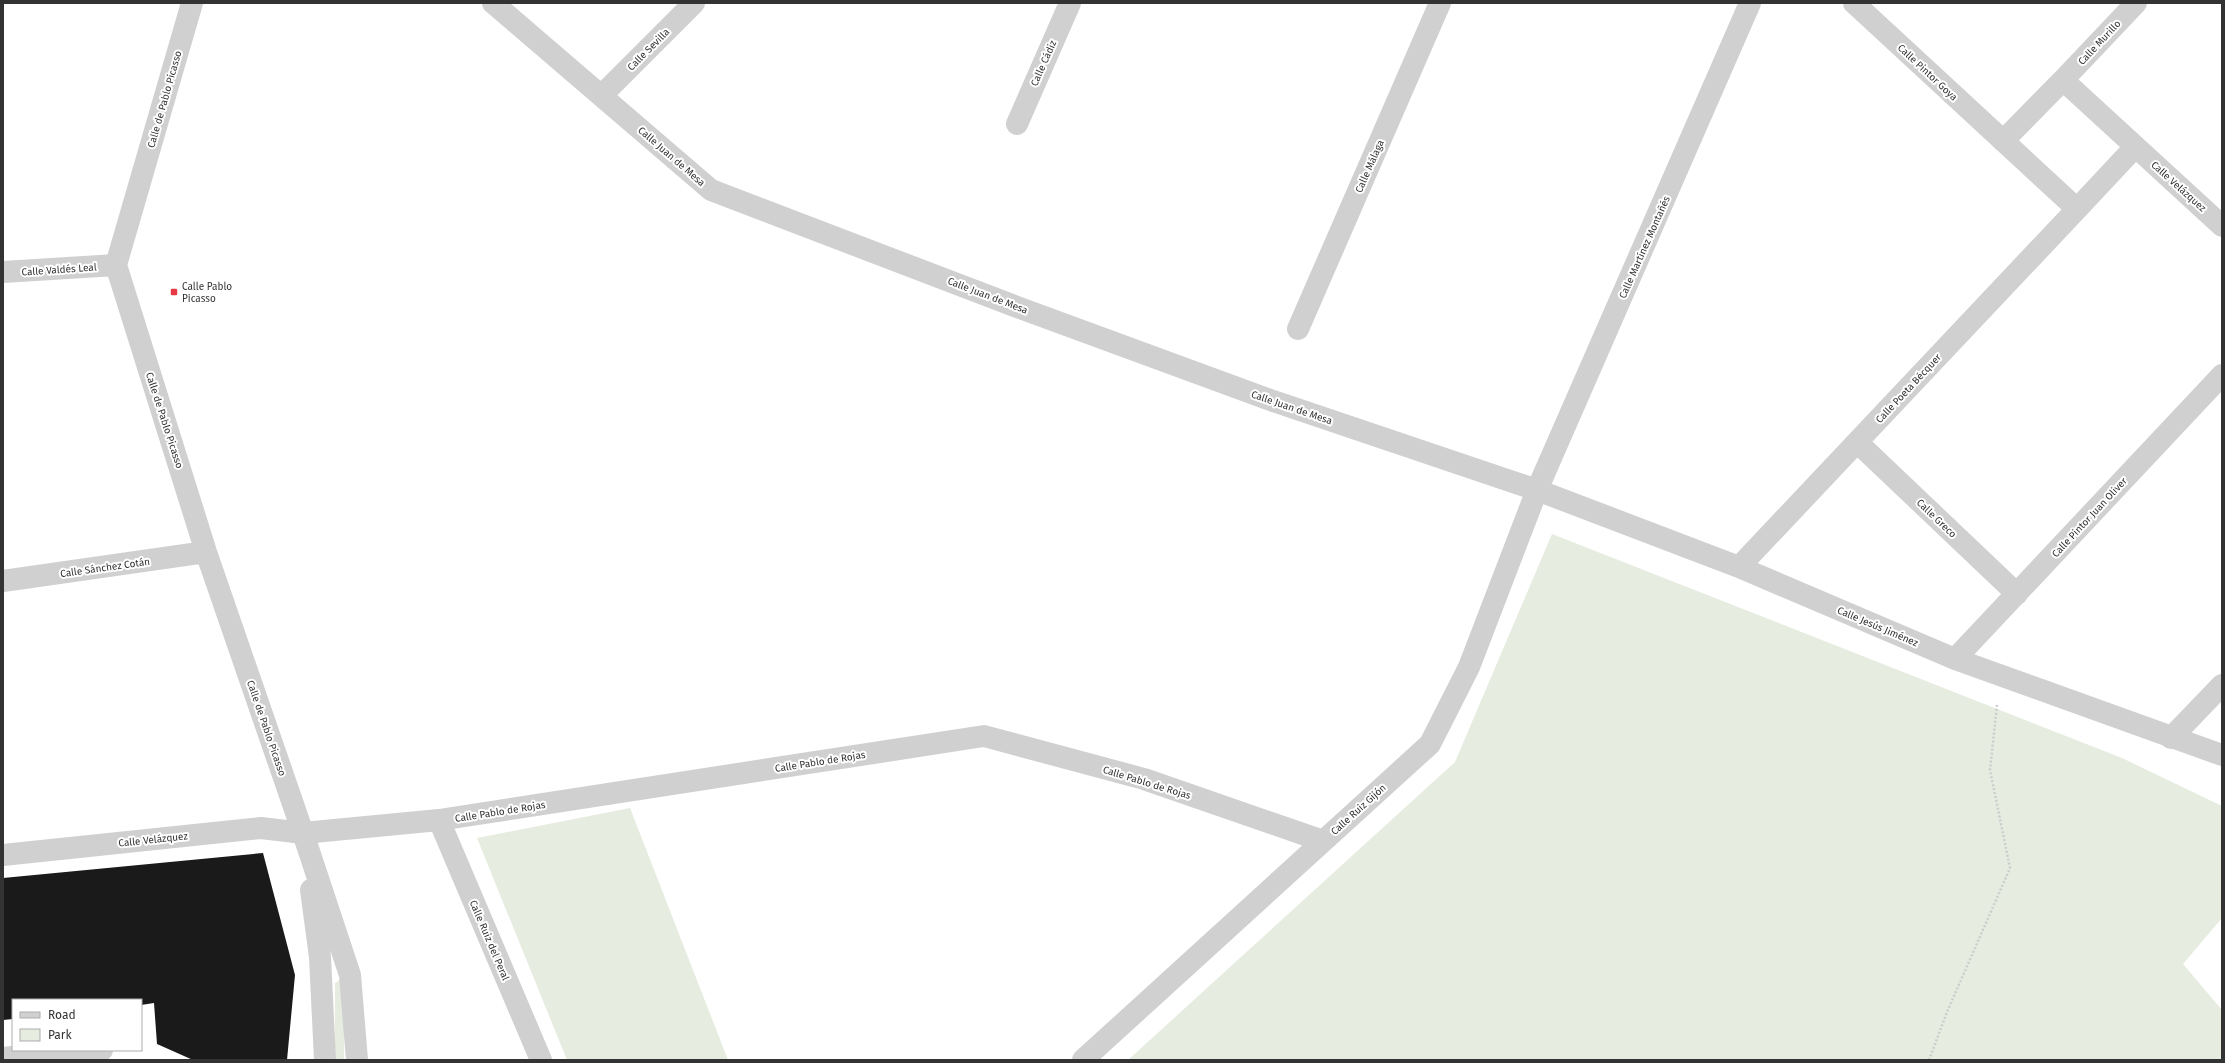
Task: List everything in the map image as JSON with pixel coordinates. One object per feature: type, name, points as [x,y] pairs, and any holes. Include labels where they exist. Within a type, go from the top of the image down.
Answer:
[{"type":"street","name":"Calle de Pablo Picasso","points":[[192,3],[116,265],[206,552],[304,833],[350,975],[356,1060]]},
{"type":"street","name":"Calle Juan de Mesa","points":[[493,3],[711,190],[1010,304],[1273,401],[1537,490]]},
{"type":"street","name":"Calle Sevilla","points":[[602,95],[694,3]]},
{"type":"street","name":"Calle Cádiz","points":[[1017,124],[1070,3]]},
{"type":"street","name":"Calle Málaga","points":[[1298,330],[1440,3]]},
{"type":"street","name":"Calle Martínez Montañés","points":[[1537,490],[1750,3]]},
{"type":"street","name":"Calle Pintor Goya","points":[[1854,3],[2077,209]]},
{"type":"street","name":"Calle Murillo","points":[[2003,141],[2136,3]]},
{"type":"street","name":"Calle Velázquez","points":[[2062,80],[2222,226]]},
{"type":"street","name":"Calle Poeta Bécquer","points":[[1739,567],[2135,147]]},
{"type":"street","name":"Calle Valdés Leal","points":[[3,272],[116,265]]},
{"type":"street","name":"Calle Pintor Juan Oliver","points":[[1955,659],[2222,375]]},
{"type":"street","name":"Calle Greco","points":[[1857,442],[2016,594]]},
{"type":"street","name":"Calle Jesús Jiménez","points":[[1537,490],[1739,567],[1955,659],[2171,738],[2222,755]]},
{"type":"street","name":"Calle Ruiz Gijón","points":[[1083,1060],[1430,744],[1469,667],[1537,490]]},
{"type":"street","name":"Calle Sánchez Cotán","points":[[3,581],[206,552]]},
{"type":"street","points":[[2171,738],[2222,685]]},
{"type":"street","name":"Calle Pablo de Rojas","points":[[304,833],[439,820],[984,736],[1144,779],[1323,841]]},
{"type":"street","name":"Calle Ruiz del Peral","points":[[439,820],[541,1060]]},
{"type":"street","name":"Calle Velázquez","points":[[3,855],[261,828],[304,833]]},
{"type":"street","name":"Calle de Pablo Picasso","points":[[304,833],[320,957],[325,1060]]},
{"type":"street","points":[[3,1058],[70,1051]]},
{"type":"street","points":[[88,1060],[101,1051]]},
{"type":"path","points":[[1929,1060],[1946,1012],[2010,868],[1990,770],[2000,676]]},
{"type":"green space","points":[[1552,534],[2122,758],[2222,806],[2222,918],[2183,964],[2222,1010],[2222,1060],[1128,1060],[1455,762]]},
{"type":"green space","points":[[630,808],[728,1060],[567,1060],[477,838]]},
{"type":"green space","points":[[340,980],[344,987],[344,1060],[335,1060],[335,983]]},
{"type":"building","points":[[263,853],[295,975],[287,1060],[193,1060],[157,1044],[154,1003],[142,1005],[142,999],[12,999],[12,1019],[3,1020],[3,878]]},
{"type":"place","name":"Calle Pablo Picasso","points":[[174,292]]}]
